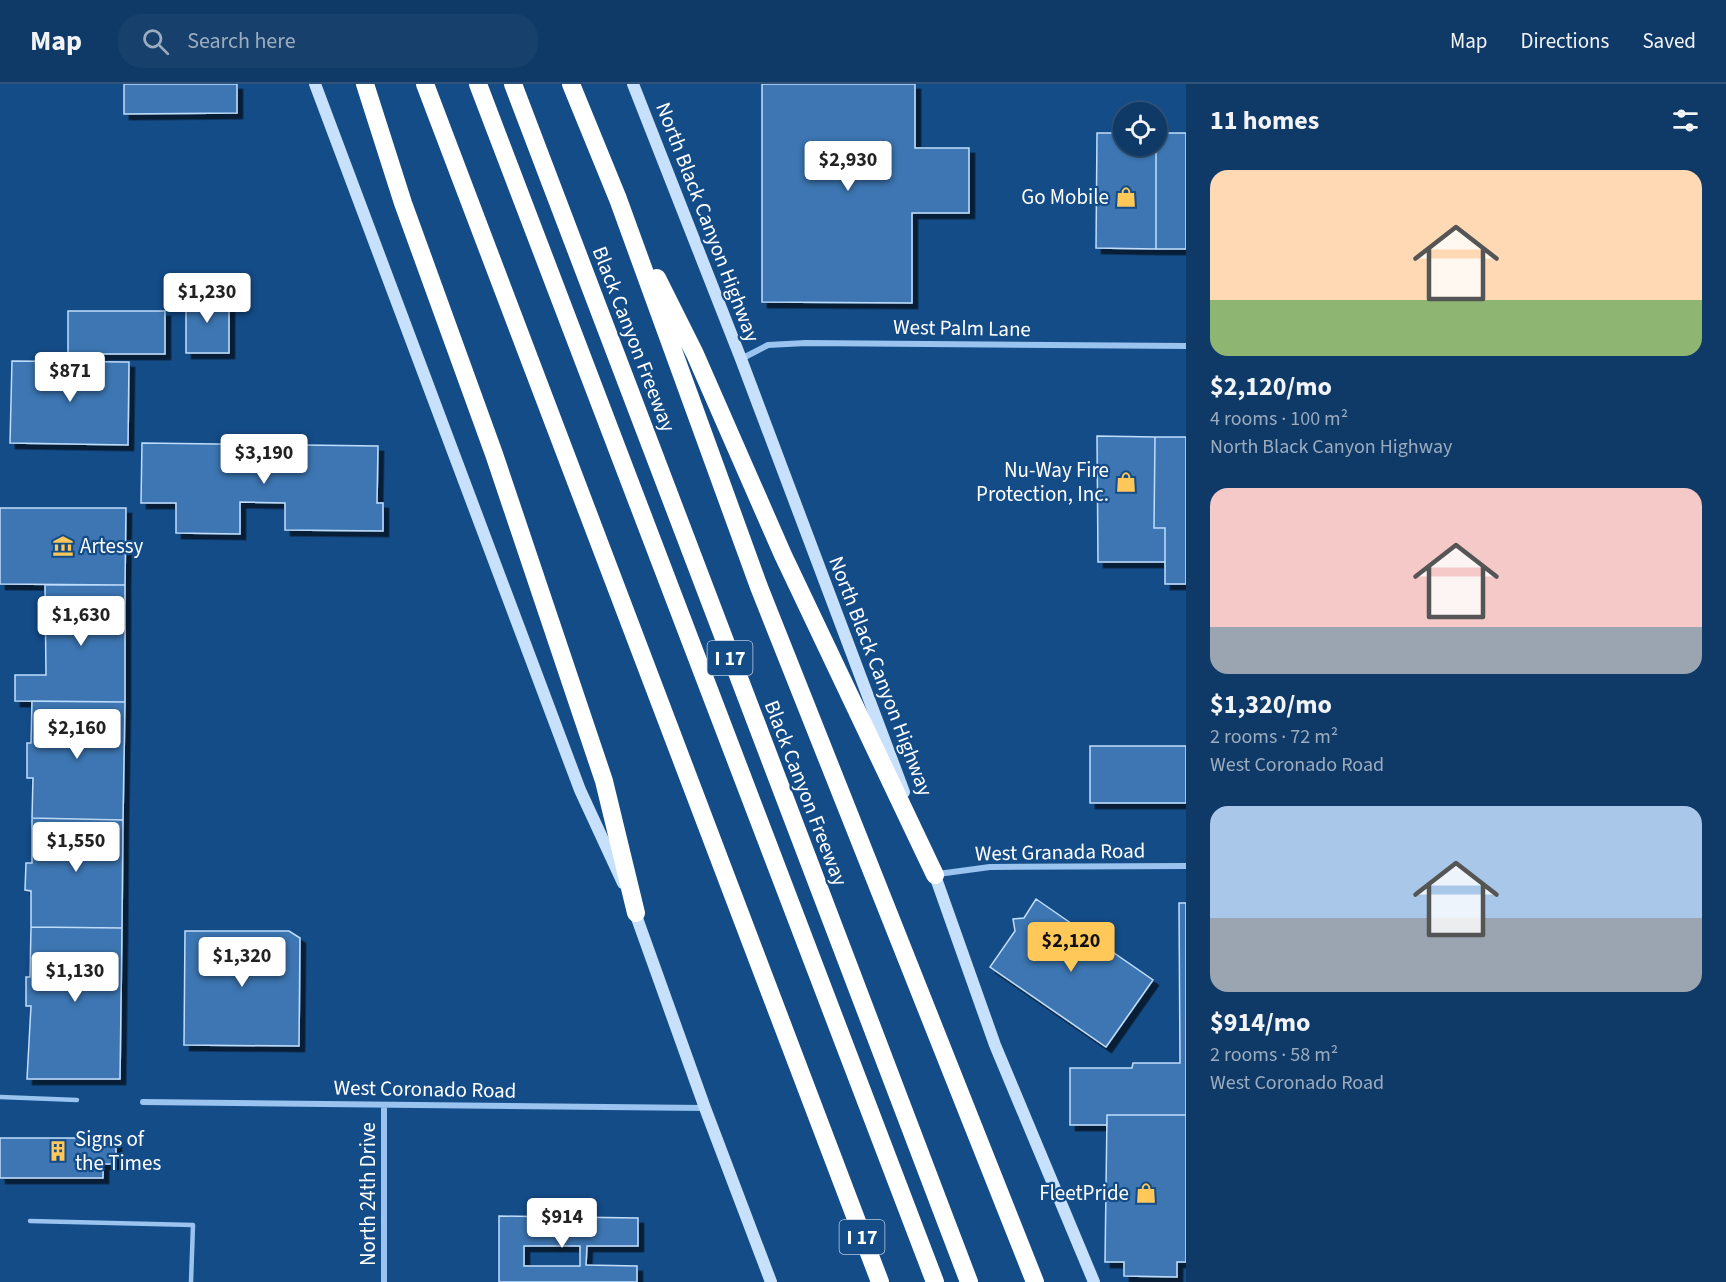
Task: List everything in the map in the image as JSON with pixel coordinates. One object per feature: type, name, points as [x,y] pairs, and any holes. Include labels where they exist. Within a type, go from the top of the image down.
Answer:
[{"type":"highway","points":[[365,84],[403,203],[494,454],[604,782],[636,913]]},
{"type":"highway","name":"I 17","points":[[425,84],[880,1282]]},
{"type":"highway","points":[[478,84],[935,1282]]},
{"type":"highway","name":"Black Canyon Freeway","points":[[513,84],[969,1282]]},
{"type":"highway","points":[[571,84],[618,200],[759,587],[1035,1282]]},
{"type":"highway","points":[[618,200],[695,354],[783,555],[935,875]]},
{"type":"highway","points":[[844,1192],[871,1282]]},
{"type":"highway","points":[[951,1231],[975,1282]]},
{"type":"main road","points":[[315,84],[580,790],[636,913],[705,1108],[771,1282]]},
{"type":"main road","name":"North Black Canyon Highway","points":[[633,84],[741,358],[935,875],[995,1045],[1094,1282]]},
{"type":"street","name":"West Palm Lane","points":[[741,358],[768,345],[806,343],[1186,346]]},
{"type":"street","name":"West Granada Road","points":[[935,875],[990,867],[1186,866]]},
{"type":"street","name":"West Coronado Road","points":[[143,1102],[705,1108]]},
{"type":"street","name":"North 24th Drive","points":[[384,1105],[384,1282]]},
{"type":"lane","points":[[0,1097],[77,1100]]},
{"type":"lane","points":[[30,1221],[193,1225],[191,1282]]},
{"type":"building","points":[[124,84],[237,84],[237,113],[124,114]]},
{"type":"building","points":[[762,84],[915,84],[915,148],[969,148],[969,213],[912,213],[912,303],[762,302]]},
{"type":"building","name":"Go Mobile","points":[[1097,133],[1113,133],[1113,156],[1156,156],[1156,249],[1096,248]]},
{"type":"building","points":[[1167,133],[1186,133],[1186,249],[1156,249],[1156,156],[1167,156]]},
{"type":"building","points":[[186,295],[229,295],[229,353],[186,353]]},
{"type":"building","points":[[68,311],[165,311],[165,354],[68,354]]},
{"type":"building","points":[[12,361],[129,362],[128,445],[10,443]]},
{"type":"building","name":"Nu-Way Fire Protection, Inc.","points":[[1097,436],[1155,437],[1154,528],[1165,528],[1165,562],[1098,562]]},
{"type":"building","points":[[1155,437],[1186,437],[1186,584],[1165,584],[1165,528],[1154,528]]},
{"type":"building","points":[[142,443],[378,446],[377,503],[383,503],[383,531],[285,530],[285,503],[240,502],[240,534],[176,533],[176,503],[141,503]]},
{"type":"building","name":"Artessy","points":[[0,508],[126,508],[125,585],[0,584]]},
{"type":"building","points":[[45,585],[125,585],[125,702],[15,701],[15,675],[46,675]]},
{"type":"building","points":[[32,701],[125,702],[123,820],[32,818],[33,778],[27,778],[27,743],[31,743]]},
{"type":"building","points":[[1090,746],[1186,746],[1186,803],[1090,803]]},
{"type":"building","points":[[32,818],[123,820],[122,928],[31,927],[31,891],[25,890],[26,863],[32,863]]},
{"type":"building","points":[[1036,899],[1153,980],[1106,1047],[990,967],[1015,931],[1013,919],[1024,918]]},
{"type":"building","points":[[1179,903],[1186,903],[1186,1115],[1107,1115],[1107,1125],[1070,1125],[1070,1068],[1132,1068],[1133,1063],[1180,1063]]},
{"type":"building","points":[[31,927],[122,928],[120,1079],[27,1079],[31,1006],[26,1006],[26,977],[30,977]]},
{"type":"building","points":[[185,931],[289,931],[300,938],[299,1046],[184,1045]]},
{"type":"building","name":"FleetPride","points":[[1107,1115],[1186,1115],[1186,1262],[1177,1262],[1177,1277],[1124,1276],[1124,1262],[1105,1262]]},
{"type":"building","name":"Signs of the Times","points":[[0,1138],[116,1138],[116,1164],[103,1164],[103,1178],[0,1178]]},
{"type":"building","points":[[499,1216],[638,1218],[638,1246],[587,1246],[586,1265],[637,1266],[637,1282],[499,1282]],"holes":[[[524,1246],[580,1246],[580,1266],[524,1266]]]},
{"type":"place","name":"Go Mobile","points":[[1126,197]]},
{"type":"place","name":"Nu-Way Fire Protection, Inc.","points":[[1126,482]]},
{"type":"place","name":"Artessy","points":[[63,546]]},
{"type":"place","name":"Signs of the Times","points":[[58,1151]]},
{"type":"place","name":"FleetPride","points":[[1146,1193]]}]
